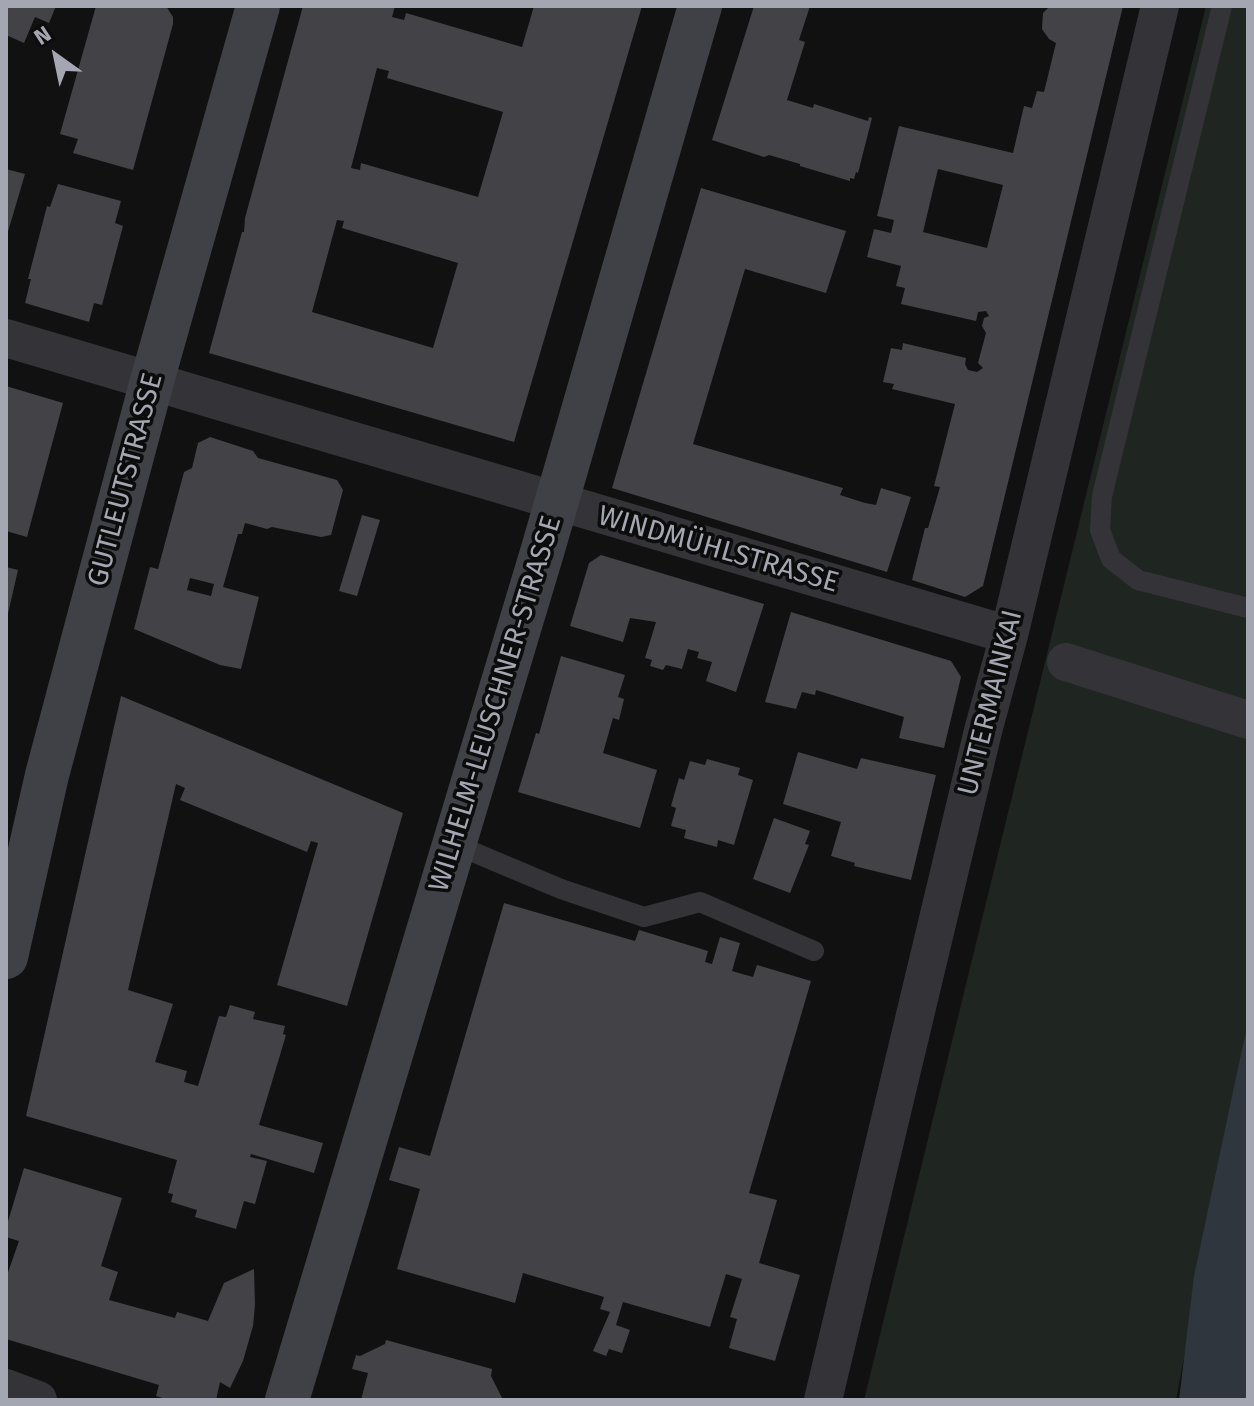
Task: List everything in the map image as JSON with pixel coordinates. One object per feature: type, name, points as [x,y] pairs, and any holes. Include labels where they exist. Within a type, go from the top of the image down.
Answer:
[{"type":"main road","name":"GUTLEUTSTRASSE","points":[[6,957],[47,775],[152,381],[258,6]]},
{"type":"main road","name":"WILHELM-LEUSCHNER-STRASSE","points":[[287,1400],[557,502],[700,6]]},
{"type":"street","name":"UNTERMAINKAI","points":[[823,1400],[1160,6]]},
{"type":"street","name":"WINDMÜHLSTRASSE","points":[[6,338],[1009,635]]},
{"type":"street","points":[[1066,662],[1248,720]]},
{"type":"street","points":[[6,1388],[38,1400]]},
{"type":"lane","points":[[1222,6],[1102,496],[1100,530],[1111,559],[1138,580],[1248,608]]},
{"type":"lane","points":[[454,844],[561,889],[644,917],[700,902],[814,951]]},
{"type":"shaded area","points":[[1206,6],[1248,6],[1248,1019],[1176,1400],[864,1400]]},
{"type":"shaded area","points":[[1248,1021],[1248,1400],[1179,1400],[1194,1276]]},
{"type":"building","points":[[6,6],[56,6],[49,23],[35,17],[24,43],[6,35]]},
{"type":"building","points":[[96,6],[166,6],[173,17],[133,170],[73,153],[78,139],[60,134]]},
{"type":"building","points":[[303,6],[395,6],[392,17],[404,20],[406,13],[522,47],[534,6],[642,6],[514,442],[209,353],[244,232],[245,218]],"holes":[[[377,68],[389,71],[387,78],[503,112],[478,197],[361,163],[360,170],[351,168]],[[337,220],[344,221],[342,228],[458,263],[433,348],[312,312]]]},
{"type":"building","points":[[754,6],[810,6],[799,40],[805,42],[787,100],[813,108],[814,104],[868,121],[869,117],[872,118],[854,179],[850,178],[850,181],[712,140]]},
{"type":"building","points":[[1050,6],[1123,6],[983,586],[965,597],[912,580],[925,528],[928,528],[940,487],[934,486],[955,404],[892,389],[894,384],[883,382],[891,348],[902,350],[903,343],[966,358],[968,370],[977,372],[983,368],[978,363],[986,333],[982,326],[984,318],[989,316],[986,311],[978,312],[976,321],[901,304],[905,288],[896,286],[901,266],[867,257],[874,229],[891,233],[894,220],[877,216],[899,126],[1013,153],[1024,106],[1032,108],[1037,91],[1044,92],[1056,43],[1042,29],[1043,13]],"holes":[[[938,169],[1003,185],[987,248],[923,232]]]},
{"type":"building","points":[[6,169],[25,174],[7,235],[6,235]]},
{"type":"building","points":[[58,184],[121,201],[115,223],[123,226],[102,305],[94,303],[89,322],[25,303],[47,206],[50,207]]},
{"type":"building","points":[[701,188],[846,231],[826,293],[745,269],[693,444],[843,488],[840,495],[865,503],[876,505],[881,488],[911,497],[887,572],[612,488]]},
{"type":"building","points":[[6,386],[63,403],[27,537],[6,531]]},
{"type":"building","points":[[210,437],[253,451],[258,458],[337,480],[343,490],[331,535],[321,537],[245,523],[242,534],[238,534],[223,587],[259,597],[241,669],[220,665],[134,629],[150,567],[158,569],[184,472],[192,468],[198,443]],"holes":[[[190,578],[214,584],[211,596],[187,590]]]},
{"type":"building","points":[[362,515],[380,520],[357,596],[339,591]]},
{"type":"building","points":[[601,555],[764,604],[736,692],[706,681],[712,662],[697,658],[699,652],[688,649],[682,669],[666,665],[663,670],[650,666],[652,660],[645,658],[656,622],[630,618],[623,642],[570,626],[589,563]]},
{"type":"building","points":[[6,567],[18,570],[7,618],[6,618]]},
{"type":"building","points":[[791,612],[951,661],[961,677],[944,748],[899,738],[904,717],[816,690],[815,695],[802,692],[796,709],[765,702]]},
{"type":"building","points":[[561,656],[625,675],[618,697],[624,699],[619,720],[613,718],[603,753],[657,770],[640,828],[518,792],[536,733],[539,734]]},
{"type":"building","points":[[121,696],[403,813],[347,1006],[277,985],[318,843],[311,841],[307,852],[180,800],[185,788],[176,784],[128,990],[173,1004],[155,1062],[187,1071],[184,1082],[198,1086],[219,1016],[226,1017],[230,1005],[255,1012],[253,1019],[285,1026],[283,1034],[286,1035],[259,1125],[323,1143],[314,1173],[251,1154],[250,1157],[267,1161],[255,1204],[244,1201],[236,1229],[195,1217],[197,1210],[171,1202],[173,1194],[168,1193],[177,1160],[26,1116]]},
{"type":"building","points":[[798,752],[857,769],[861,758],[936,775],[911,880],[854,866],[855,863],[831,856],[841,822],[783,804]]},
{"type":"building","points":[[707,759],[740,768],[738,775],[753,780],[734,845],[718,840],[717,847],[684,838],[686,830],[671,826],[676,808],[671,806],[679,778],[684,780],[690,761],[705,765]]},
{"type":"building","points":[[774,818],[810,831],[805,844],[809,845],[790,893],[753,879]]},
{"type":"building","points":[[504,903],[635,941],[639,930],[708,951],[705,962],[712,964],[720,937],[740,943],[732,971],[753,977],[757,965],[811,981],[749,1193],[777,1200],[759,1263],[800,1275],[775,1361],[729,1348],[737,1319],[730,1317],[742,1279],[726,1274],[710,1327],[623,1302],[616,1325],[630,1330],[622,1353],[609,1349],[606,1356],[593,1351],[610,1312],[600,1309],[604,1297],[523,1273],[515,1303],[397,1269],[420,1189],[389,1180],[399,1147],[430,1156]]},
{"type":"building","points":[[24,1168],[122,1198],[101,1266],[118,1272],[109,1300],[175,1318],[177,1312],[208,1321],[224,1283],[254,1269],[253,1326],[243,1361],[230,1388],[220,1382],[216,1400],[169,1400],[156,1396],[159,1385],[6,1339],[6,1278],[19,1241],[6,1237],[6,1228]]},
{"type":"building","points":[[386,1340],[492,1369],[491,1376],[503,1400],[361,1400],[368,1373],[352,1369],[356,1355],[385,1344]]}]
